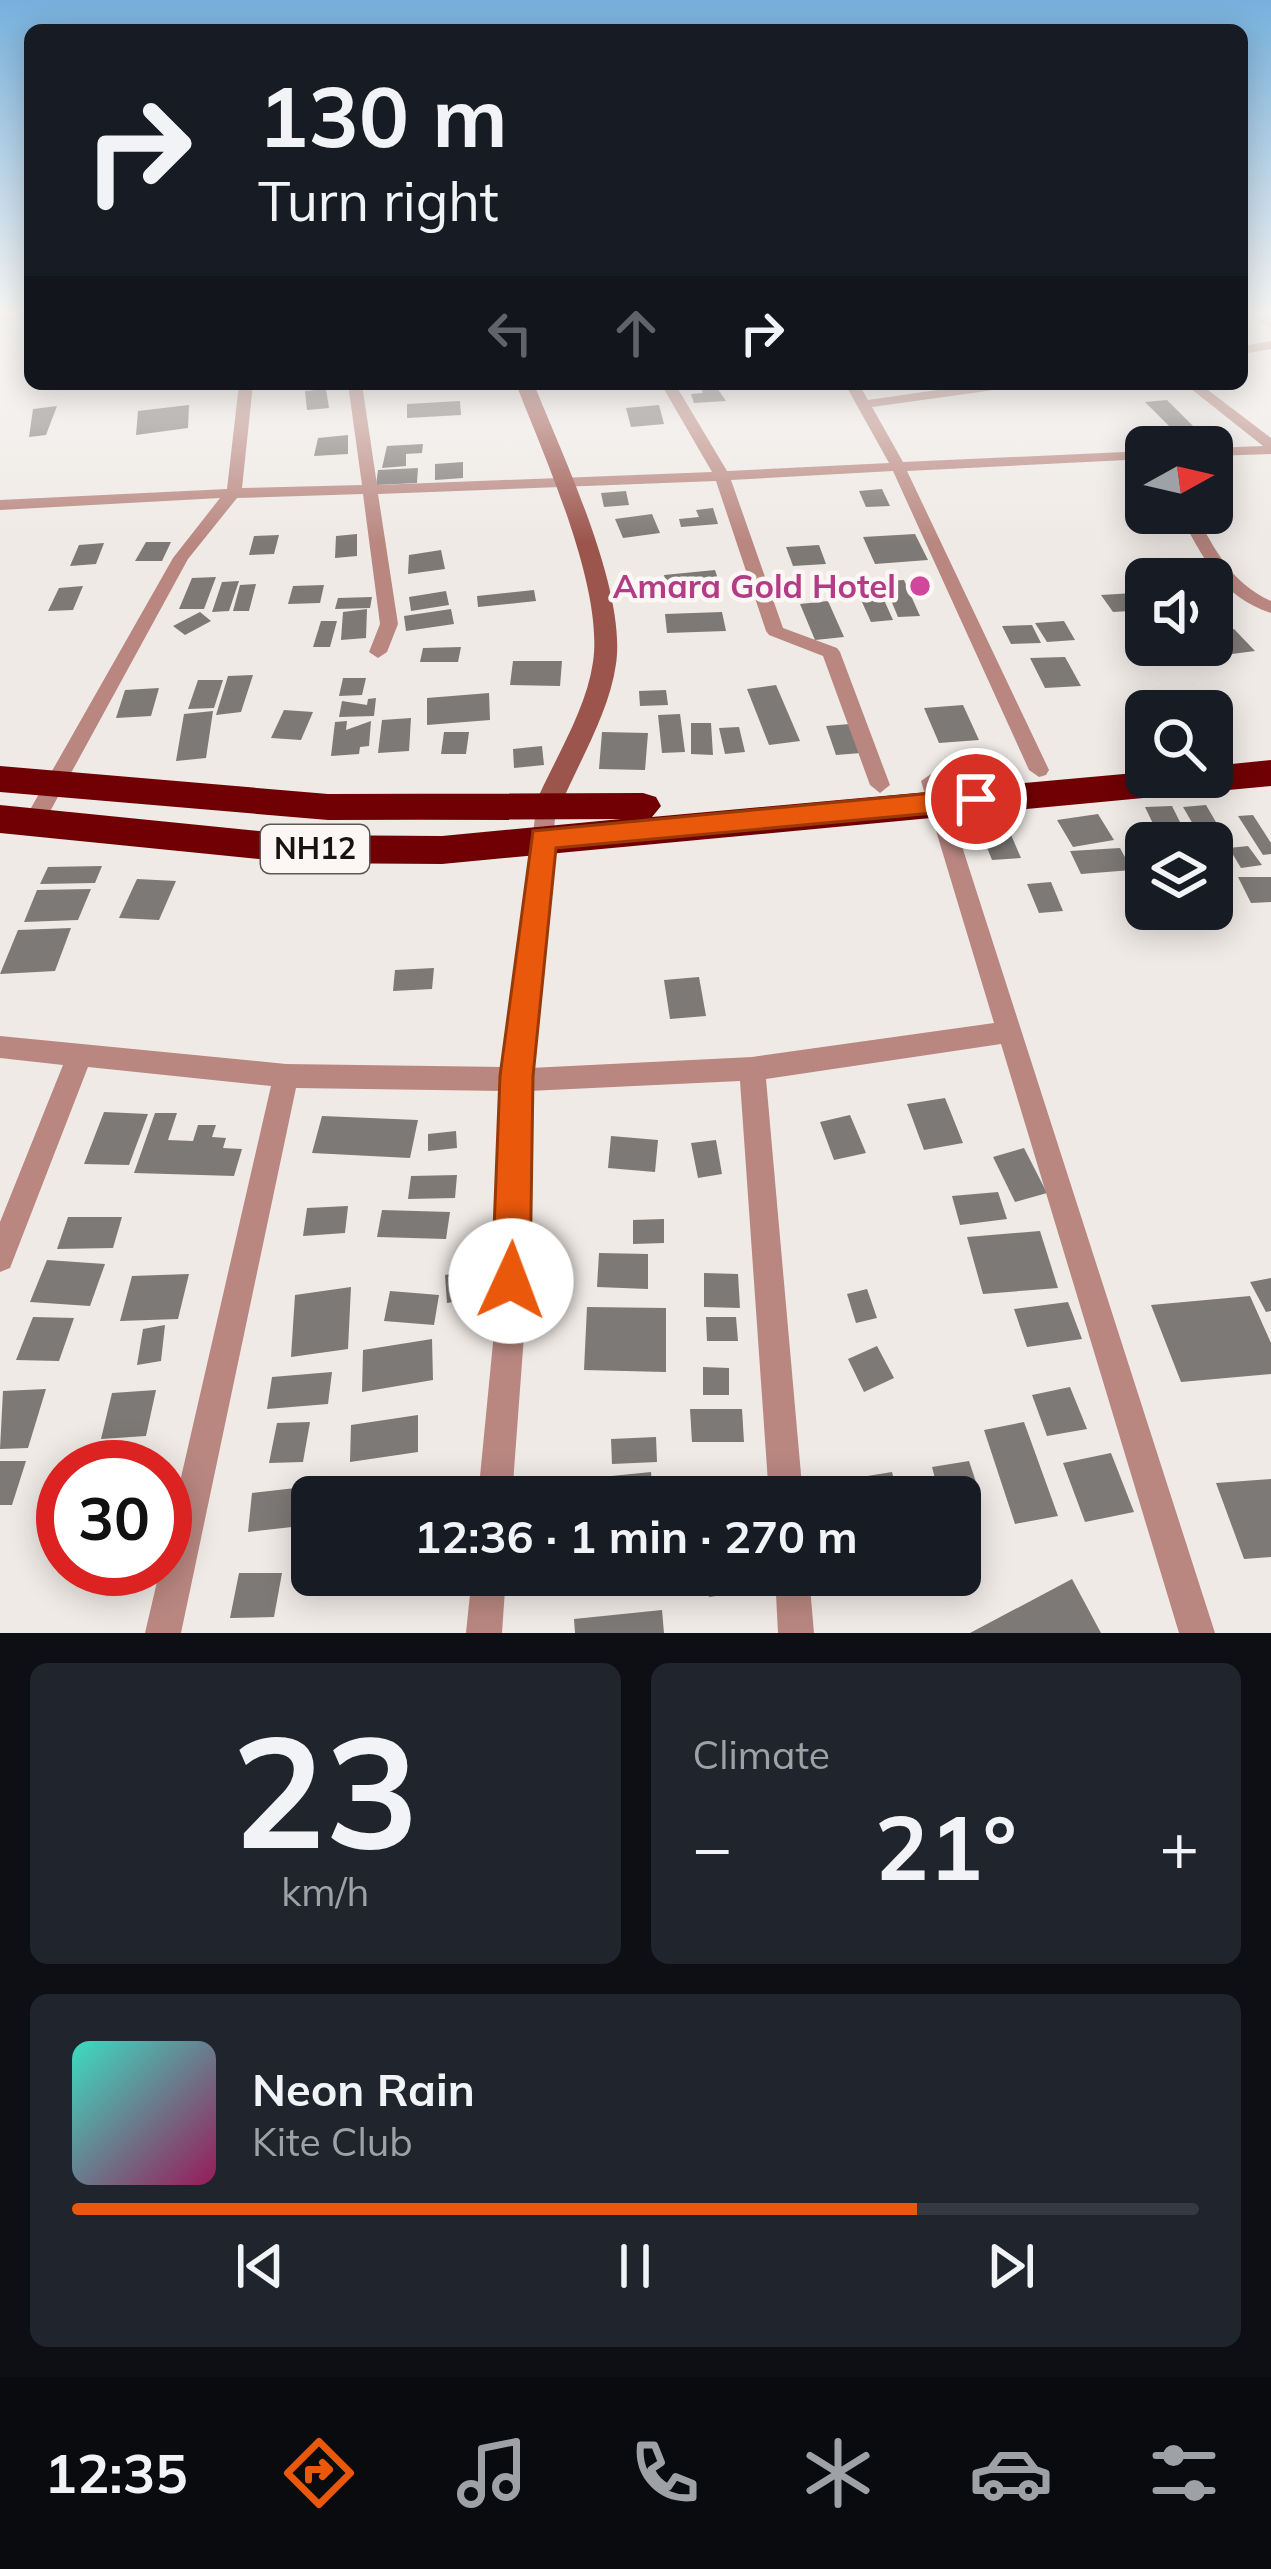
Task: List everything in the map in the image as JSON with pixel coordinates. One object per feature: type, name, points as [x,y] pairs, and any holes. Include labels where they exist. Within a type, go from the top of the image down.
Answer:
[{"type":"highway","points":[[1233,754],[1271,751]]},
{"type":"highway","name":"NH12","points":[[17,820],[298,849],[442,850],[625,807],[880,785],[934,792],[1039,770],[1125,764]]},
{"type":"highway","name":"NH12","points":[[0,779],[545,824],[934,792],[1271,773]]},
{"type":"main road","points":[[527,390],[564,483],[605,623],[605,663],[545,824]]},
{"type":"street","points":[[17,820],[57,784],[181,558],[234,491],[245,390]]},
{"type":"street","points":[[356,390],[389,624],[378,652]]},
{"type":"street","points":[[672,390],[722,476],[775,631],[831,652],[880,785]]},
{"type":"street","points":[[856,390],[897,464],[1039,770]]},
{"type":"street","points":[[865,404],[964,390]]},
{"type":"street","points":[[1200,390],[1271,447]]},
{"type":"street","points":[[1233,450],[1271,447]]},
{"type":"street","points":[[0,505],[234,491],[564,483],[1125,456]]},
{"type":"street","points":[[1199,534],[1225,580],[1240,595],[1271,608]]},
{"type":"street","points":[[934,792],[1197,1633]]},
{"type":"street","points":[[497,1476],[510,1322],[517,1076],[545,824]]},
{"type":"street","points":[[0,1047],[286,1076],[559,1080],[752,1069],[1010,1033]]},
{"type":"street","points":[[0,1258],[80,1055]]},
{"type":"street","points":[[752,1069],[783,1476]]},
{"type":"street","points":[[164,1633],[286,1076]]},
{"type":"street","points":[[484,1633],[487,1596]]},
{"type":"street","points":[[793,1596],[796,1633]]},
{"type":"building","points":[[326,390],[329,408],[307,410],[305,391]]},
{"type":"building","points":[[719,390],[726,401],[694,403],[691,394]]},
{"type":"building","points":[[1167,400],[1193,426],[1169,426],[1145,402]]},
{"type":"building","points":[[460,401],[461,415],[407,418],[407,404]]},
{"type":"building","points":[[189,405],[188,428],[136,435],[138,411]]},
{"type":"building","points":[[659,405],[664,424],[631,427],[626,408]]},
{"type":"building","points":[[57,406],[46,435],[29,437],[33,409]]},
{"type":"building","points":[[348,435],[348,454],[314,456],[318,438]]},
{"type":"building","points":[[423,444],[422,453],[406,454],[406,466],[382,468],[387,446]]},
{"type":"building","points":[[463,462],[463,478],[435,480],[435,464]]},
{"type":"building","points":[[418,468],[417,483],[376,485],[378,470]]},
{"type":"building","points":[[882,489],[890,506],[866,507],[859,491]]},
{"type":"building","points":[[626,491],[629,505],[604,507],[601,493]]},
{"type":"building","points":[[713,508],[718,524],[681,527],[679,519],[699,517],[696,510]]},
{"type":"building","points":[[652,514],[660,533],[623,538],[615,519]]},
{"type":"building","points":[[357,534],[357,556],[335,558],[336,536]]},
{"type":"building","points":[[915,534],[928,560],[875,564],[863,537]]},
{"type":"building","points":[[279,535],[274,554],[249,555],[254,536]]},
{"type":"building","points":[[146,542],[171,542],[162,561],[135,561]]},
{"type":"building","points":[[104,543],[96,564],[70,566],[79,545]]},
{"type":"building","points":[[819,545],[826,564],[793,566],[786,547]]},
{"type":"building","points":[[441,550],[445,569],[408,574],[409,555]]},
{"type":"building","points":[[715,570],[721,588],[669,593],[664,575]]},
{"type":"building","points":[[216,577],[204,609],[179,609],[192,578]]},
{"type":"building","points":[[875,580],[893,620],[871,622],[853,582]]},
{"type":"building","points":[[904,580],[920,616],[898,617],[883,581]]},
{"type":"building","points":[[239,581],[229,611],[212,612],[222,582]]},
{"type":"building","points":[[256,584],[249,611],[233,611],[240,585]]},
{"type":"building","points":[[324,585],[320,603],[288,604],[293,586]]},
{"type":"building","points":[[83,586],[73,610],[48,611],[59,588]]},
{"type":"building","points":[[534,590],[536,601],[478,607],[477,596]]},
{"type":"building","points":[[446,591],[449,605],[411,611],[409,597]]},
{"type":"building","points":[[1125,594],[1125,611],[1113,612],[1101,595]]},
{"type":"building","points":[[372,597],[370,608],[335,609],[338,598]]},
{"type":"building","points":[[828,601],[844,637],[815,640],[800,604]]},
{"type":"building","points":[[367,609],[366,638],[341,640],[343,612]]},
{"type":"building","points":[[451,609],[454,624],[406,631],[404,616]]},
{"type":"building","points":[[200,612],[211,621],[185,635],[173,626]]},
{"type":"building","points":[[722,612],[726,631],[667,633],[665,614]]},
{"type":"building","points":[[321,621],[337,621],[330,647],[313,647]]},
{"type":"building","points":[[1064,621],[1075,640],[1047,642],[1035,623]]},
{"type":"building","points":[[1032,625],[1041,643],[1011,644],[1002,626]]},
{"type":"building","points":[[1234,629],[1255,651],[1233,654]]},
{"type":"building","points":[[461,647],[458,662],[420,662],[423,648]]},
{"type":"building","points":[[1065,657],[1081,686],[1045,688],[1030,658]]},
{"type":"building","points":[[513,661],[562,661],[560,686],[510,685]]},
{"type":"building","points":[[253,675],[241,712],[216,715],[228,676]]},
{"type":"building","points":[[343,678],[366,678],[362,695],[339,696]]},
{"type":"building","points":[[198,680],[223,680],[214,708],[188,709]]},
{"type":"building","points":[[776,685],[800,741],[769,745],[747,689]]},
{"type":"building","points":[[159,688],[151,716],[116,718],[125,690]]},
{"type":"building","points":[[666,690],[668,705],[640,706],[639,691]]},
{"type":"building","points":[[489,693],[490,720],[427,725],[427,698]]},
{"type":"building","points":[[376,698],[374,716],[339,717],[342,701],[367,705],[368,699]]},
{"type":"building","points":[[963,705],[979,740],[939,743],[924,708]]},
{"type":"building","points":[[284,710],[313,712],[301,740],[271,738]]},
{"type":"building","points":[[213,711],[206,758],[176,761],[184,714]]},
{"type":"building","points":[[680,714],[685,752],[662,753],[658,715]]},
{"type":"building","points":[[411,718],[409,751],[378,753],[382,720]]},
{"type":"building","points":[[347,721],[346,730],[371,721],[369,746],[360,747],[359,754],[331,756],[335,722]]},
{"type":"building","points":[[691,723],[711,723],[713,755],[691,754]]},
{"type":"building","points":[[850,724],[861,753],[836,755],[826,726]]},
{"type":"building","points":[[739,727],[745,752],[725,754],[719,728]]},
{"type":"building","points":[[444,732],[469,732],[466,754],[441,754]]},
{"type":"building","points":[[602,732],[648,733],[645,770],[599,769]]},
{"type":"building","points":[[542,746],[544,765],[514,768],[513,749]]},
{"type":"building","points":[[1206,805],[1216,822],[1192,822],[1183,807]]},
{"type":"building","points":[[1172,806],[1180,822],[1152,822],[1145,807]]},
{"type":"building","points":[[1098,814],[1114,840],[1073,847],[1057,820]]},
{"type":"building","points":[[1253,815],[1271,843],[1271,854],[1263,855],[1238,816]]},
{"type":"building","points":[[1005,821],[1021,858],[992,860],[977,823]]},
{"type":"building","points":[[1248,846],[1262,865],[1241,868],[1233,848]]},
{"type":"building","points":[[1120,848],[1125,871],[1081,874],[1070,851]]},
{"type":"building","points":[[102,866],[95,883],[40,884],[48,867]]},
{"type":"building","points":[[1238,877],[1271,877],[1271,902],[1251,903]]},
{"type":"building","points":[[137,879],[176,881],[159,920],[119,918]]},
{"type":"building","points":[[1051,882],[1063,911],[1039,913],[1027,884]]},
{"type":"building","points":[[91,889],[78,920],[24,922],[37,890]]},
{"type":"building","points":[[71,928],[55,971],[0,974],[18,930]]},
{"type":"building","points":[[434,968],[432,989],[393,991],[395,970]]},
{"type":"building","points":[[699,977],[706,1016],[670,1019],[664,980]]},
{"type":"building","points":[[945,1098],[963,1143],[924,1150],[907,1104]]},
{"type":"building","points":[[104,1112],[148,1114],[129,1165],[84,1164]]},
{"type":"building","points":[[155,1113],[177,1113],[168,1140],[193,1141],[198,1125],[216,1125],[212,1137],[226,1138],[223,1148],[242,1149],[234,1176],[134,1173]]},
{"type":"building","points":[[850,1115],[866,1153],[834,1160],[820,1122]]},
{"type":"building","points":[[322,1116],[418,1120],[410,1158],[312,1153]]},
{"type":"building","points":[[456,1131],[457,1148],[428,1151],[428,1134]]},
{"type":"building","points":[[611,1136],[658,1140],[655,1172],[608,1168]]},
{"type":"building","points":[[716,1140],[722,1174],[698,1178],[691,1143]]},
{"type":"building","points":[[1024,1148],[1047,1193],[1015,1202],[993,1157]]},
{"type":"building","points":[[457,1175],[455,1198],[408,1199],[411,1176]]},
{"type":"building","points":[[998,1192],[1007,1219],[960,1225],[952,1196]]},
{"type":"building","points":[[348,1206],[345,1233],[303,1236],[307,1208]]},
{"type":"building","points":[[382,1210],[450,1212],[446,1239],[377,1237]]},
{"type":"building","points":[[68,1217],[122,1217],[113,1248],[57,1249]]},
{"type":"building","points":[[664,1219],[664,1243],[633,1244],[633,1220]]},
{"type":"building","points":[[1040,1231],[1058,1288],[983,1294],[967,1237]]},
{"type":"building","points":[[599,1253],[648,1254],[648,1289],[597,1287]]},
{"type":"building","points":[[47,1260],[105,1264],[90,1306],[30,1302]]},
{"type":"building","points":[[469,1271],[470,1299],[447,1303],[445,1275]]},
{"type":"building","points":[[704,1273],[738,1274],[740,1308],[704,1307]]},
{"type":"building","points":[[189,1274],[178,1319],[120,1321],[132,1276]]},
{"type":"building","points":[[1271,1278],[1271,1311],[1266,1312],[1250,1282]]},
{"type":"building","points":[[351,1287],[348,1349],[291,1357],[295,1295]]},
{"type":"building","points":[[867,1289],[877,1318],[856,1323],[847,1294]]},
{"type":"building","points":[[390,1291],[439,1295],[434,1325],[384,1321]]},
{"type":"building","points":[[1250,1296],[1271,1343],[1271,1374],[1181,1382],[1151,1305]]},
{"type":"building","points":[[1068,1302],[1082,1339],[1027,1347],[1014,1309]]},
{"type":"building","points":[[587,1307],[666,1308],[666,1372],[584,1370]]},
{"type":"building","points":[[33,1317],[74,1318],[59,1361],[16,1360]]},
{"type":"building","points":[[706,1317],[736,1317],[738,1341],[707,1341]]},
{"type":"building","points":[[165,1325],[161,1361],[137,1365],[143,1329]]},
{"type":"building","points":[[432,1339],[433,1380],[362,1392],[363,1350]]},
{"type":"building","points":[[877,1346],[894,1378],[864,1392],[848,1359]]},
{"type":"building","points":[[703,1367],[729,1368],[729,1395],[703,1395]]},
{"type":"building","points":[[332,1372],[328,1404],[267,1409],[272,1377]]},
{"type":"building","points":[[1070,1387],[1087,1429],[1047,1436],[1032,1395]]},
{"type":"building","points":[[46,1389],[28,1448],[0,1449],[3,1391]]},
{"type":"building","points":[[156,1390],[146,1436],[101,1439],[112,1393]]},
{"type":"building","points":[[690,1409],[742,1409],[744,1442],[692,1442]]},
{"type":"building","points":[[418,1415],[418,1452],[350,1462],[351,1425]]},
{"type":"building","points":[[310,1422],[303,1462],[269,1463],[277,1423]]},
{"type":"building","points":[[1024,1422],[1058,1516],[1015,1524],[984,1430]]},
{"type":"building","points":[[656,1437],[657,1462],[612,1464],[611,1439]]},
{"type":"building","points":[[1111,1453],[1134,1512],[1085,1522],[1063,1463]]},
{"type":"building","points":[[0,1461],[26,1461],[12,1505],[0,1505]]},
{"type":"building","points":[[969,1461],[974,1476],[934,1476],[932,1467]]},
{"type":"building","points":[[1271,1479],[1271,1557],[1244,1559],[1216,1483]]},
{"type":"building","points":[[291,1488],[291,1527],[248,1532],[252,1493]]},
{"type":"building","points":[[239,1573],[282,1573],[274,1617],[230,1618]]},
{"type":"building","points":[[1072,1579],[1101,1633],[970,1633]]},
{"type":"building","points":[[662,1610],[664,1633],[575,1633],[574,1619]]},
{"type":"place","name":"Amara Gold Hotel","points":[[920,586]]},
{"type":"route","points":[[511,1281],[517,1076],[543,838],[976,799]]}]
